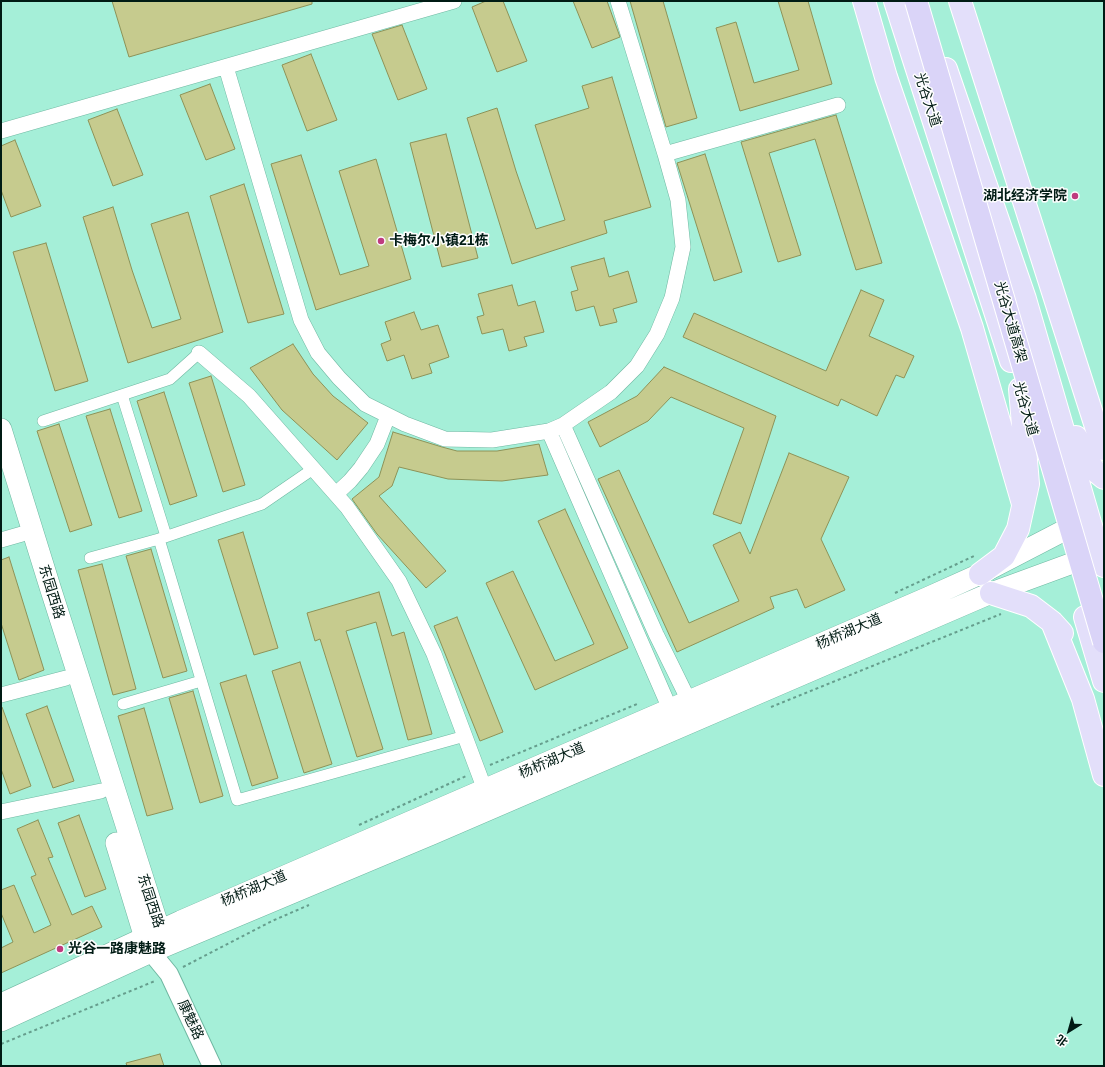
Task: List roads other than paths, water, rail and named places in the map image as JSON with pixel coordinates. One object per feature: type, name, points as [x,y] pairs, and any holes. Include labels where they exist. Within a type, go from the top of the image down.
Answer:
[{"type":"highway","name":"光谷大道高架","points":[[916,1],[1104,642]]},
{"type":"highway","name":"光谷大道高架","points":[[931,1],[1054,439],[1104,607]]},
{"type":"main road","points":[[864,1],[881,60],[972,328],[1024,504]]},
{"type":"main road","name":"光谷大道","points":[[894,1],[1020,389],[1104,681]]},
{"type":"main road","name":"光谷大道","points":[[926,1],[941,56],[1022,288],[1051,388],[1098,525],[1103,559]]},
{"type":"main road","points":[[960,1],[1104,449]]},
{"type":"main road","points":[[881,60],[962,211]]},
{"type":"main road","points":[[1014,169],[1020,233],[1022,288]]},
{"type":"main road","points":[[1051,388],[1093,469],[1104,478]]},
{"type":"main road","points":[[980,574],[1004,556],[1018,530],[1024,504],[1028,484],[1020,389]]},
{"type":"main road","name":"东园西路","points":[[1,429],[50,587],[155,942]]},
{"type":"main road","name":"东园西路","points":[[1,464],[101,791],[155,942]]},
{"type":"main road","name":"杨桥湖大道","points":[[488,799],[670,709],[930,597],[980,574],[1061,532],[1098,525]]},
{"type":"main road","name":"杨桥湖大道","points":[[1,1021],[155,942],[188,918],[488,799],[991,593],[1070,564],[1103,559]]},
{"type":"main road","points":[[991,593],[1031,606],[1052,622],[1078,652],[1104,691]]},
{"type":"main road","points":[[1052,622],[1083,699],[1104,775]]},
{"type":"main road","name":"杨桥湖大道","points":[[1,1004],[155,942]]},
{"type":"street","points":[[1,131],[454,1]]},
{"type":"street","points":[[226,67],[301,320],[318,353],[339,378],[365,404],[405,424],[446,439],[492,440],[549,431],[563,425],[611,392],[637,366],[657,334],[672,298],[683,246],[678,200],[666,154],[618,1]]},
{"type":"street","points":[[666,154],[838,105]]},
{"type":"street","points":[[42,422],[170,379],[199,353],[249,396],[336,494],[347,507],[399,582],[434,654],[488,799]]},
{"type":"street","points":[[122,395],[163,537],[201,681],[236,800],[465,736]]},
{"type":"street","points":[[336,494],[361,468],[377,444],[388,416]]},
{"type":"street","points":[[563,425],[656,634],[689,701]]},
{"type":"street","points":[[549,431],[670,709]]},
{"type":"street","points":[[90,558],[163,537],[262,504],[313,469]]},
{"type":"street","points":[[1,540],[22,534]]},
{"type":"street","points":[[1,695],[66,678]]},
{"type":"street","points":[[123,704],[201,681]]},
{"type":"street","points":[[1,812],[101,791]]},
{"type":"street","name":"东园西路","points":[[155,942],[168,974]]},
{"type":"street","name":"康魅路","points":[[168,974],[212,1066]]},
{"type":"place","name":"湖北经济学院","points":[[1075,196]]},
{"type":"place","name":"卡梅尔小镇21栋","points":[[381,241]]},
{"type":"place","name":"光谷一路康魅路","points":[[60,949]]}]
